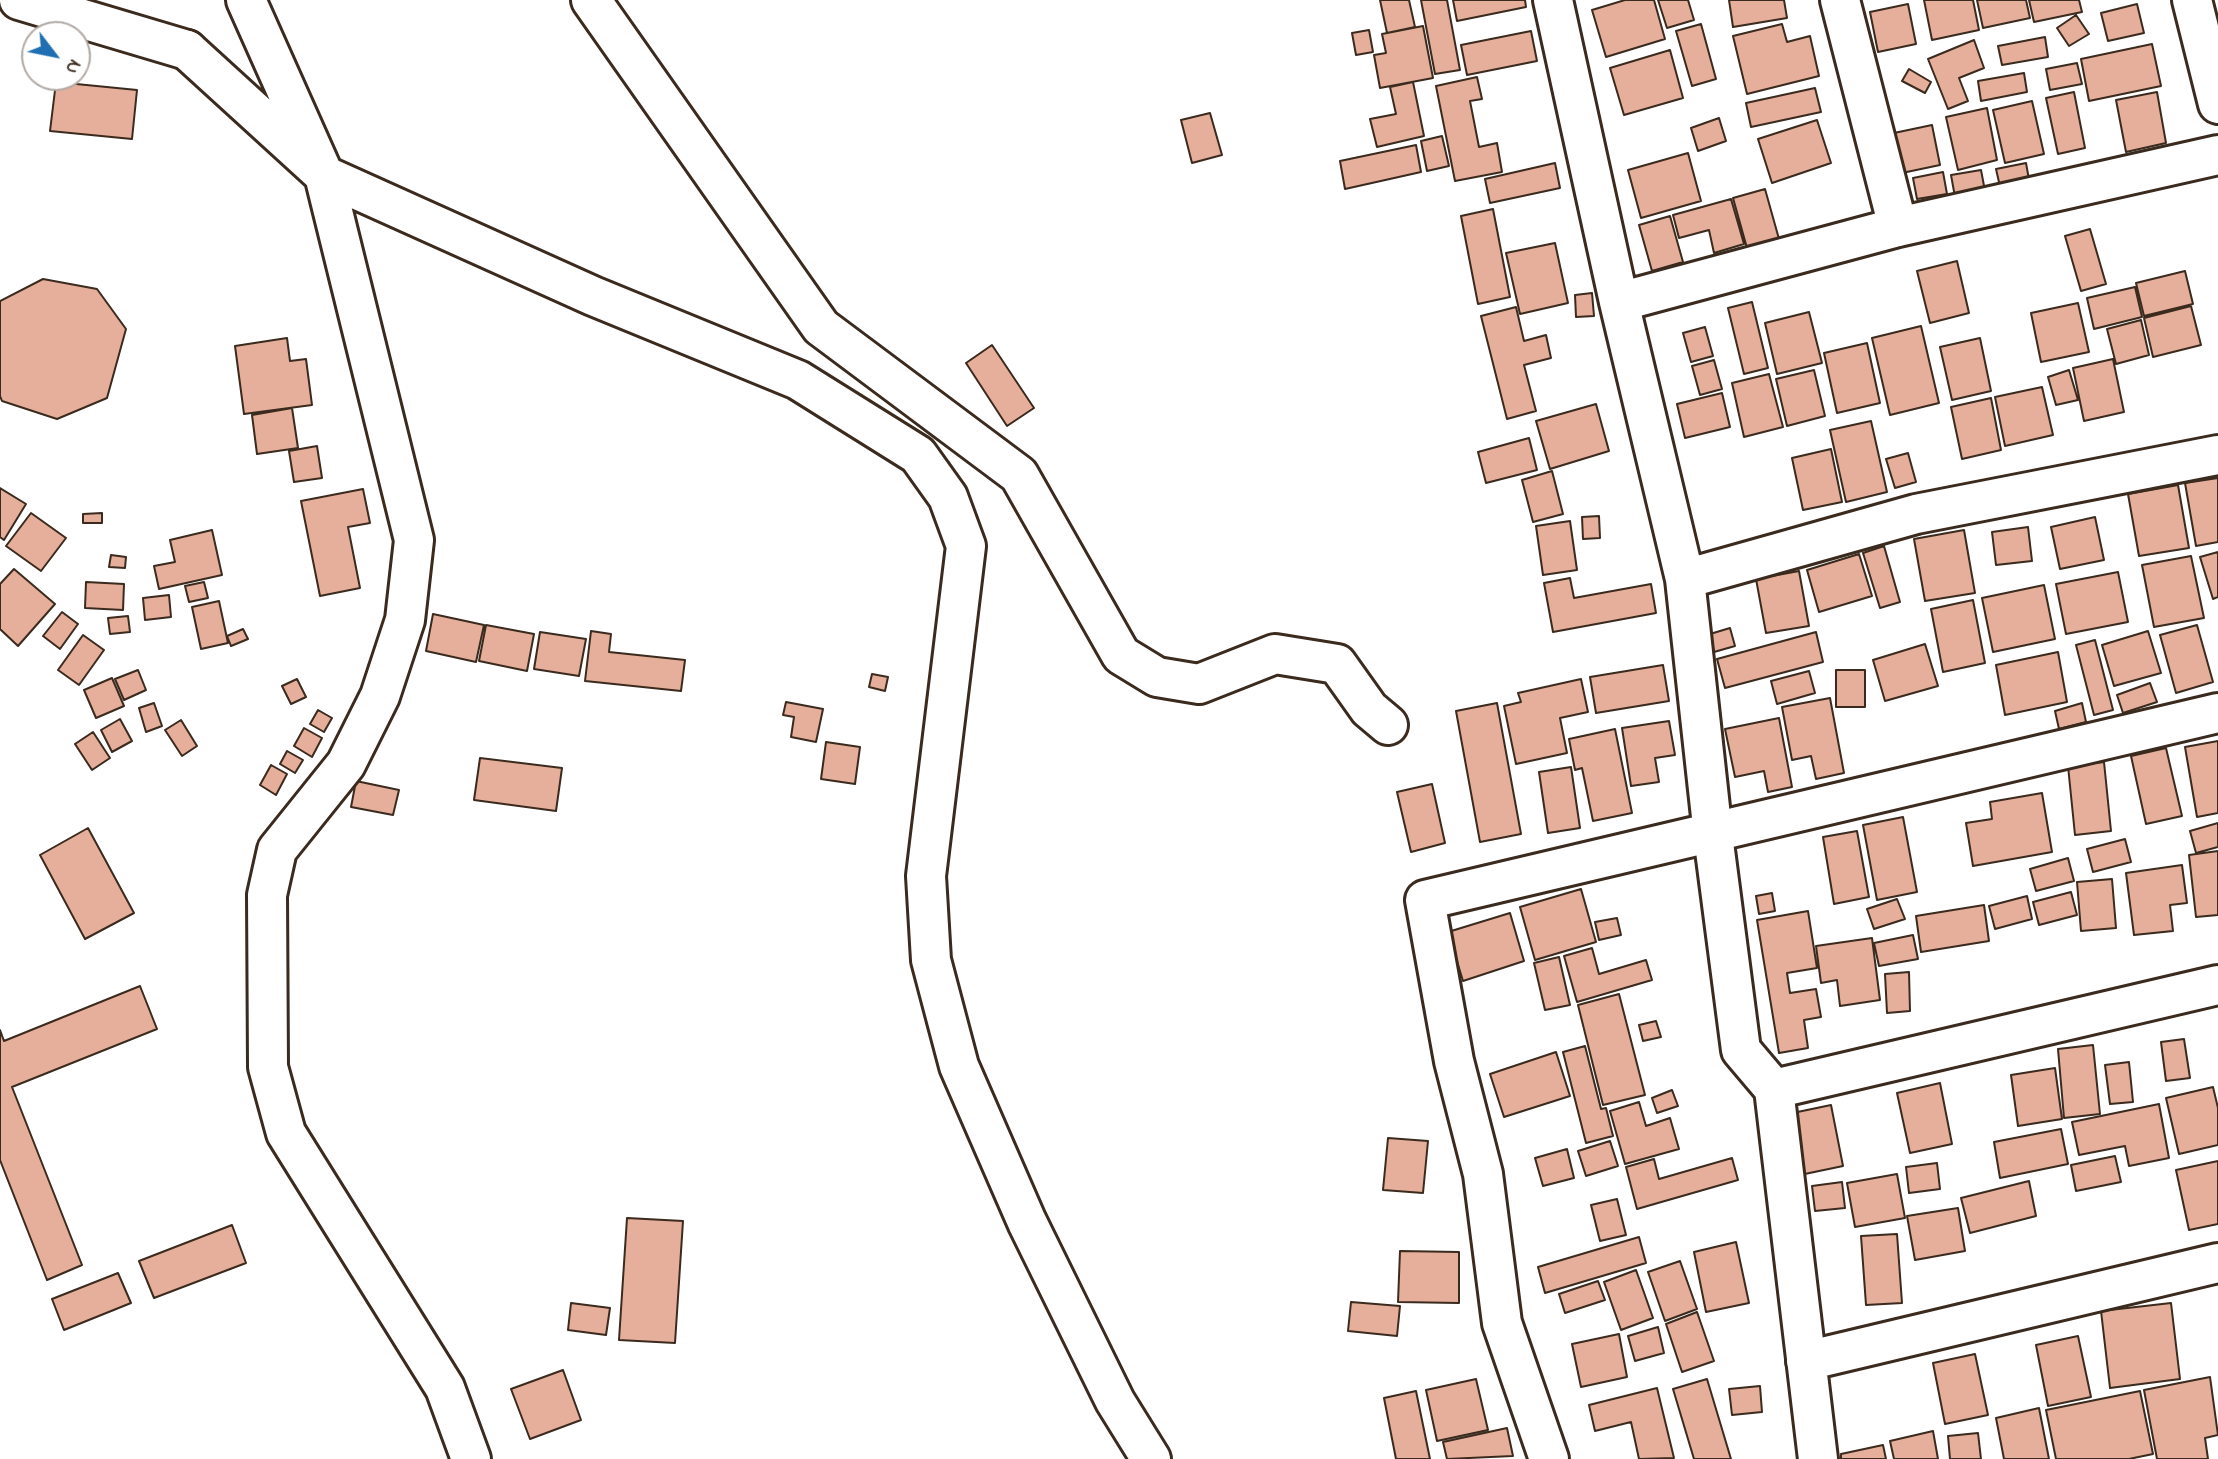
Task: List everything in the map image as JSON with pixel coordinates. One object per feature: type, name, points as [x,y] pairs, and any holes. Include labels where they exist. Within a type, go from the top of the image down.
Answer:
[{"type":"street","points":[[19,0],[187,50],[324,175],[593,296],[797,380],[918,454],[948,497],[966,546],[957,646],[926,876],[932,960],[959,1066],[1027,1222],[1115,1401],[1152,1459]]},
{"type":"street","points":[[246,0],[324,175],[414,540],[405,620],[380,696],[345,764],[277,849],[267,895],[268,1067],[286,1133],[444,1388],[471,1459]]},
{"type":"street","points":[[591,0],[821,327],[1019,475],[1121,655],[1157,677],[1199,684],[1275,654],[1337,664],[1369,709],[1388,725]]},
{"type":"street","points":[[1553,0],[1619,302],[1685,579],[1713,835],[1741,1050],[1774,1089],[1818,1459]]},
{"type":"street","points":[[1840,0],[1898,227]]},
{"type":"street","points":[[2192,0],[2218,104]]},
{"type":"street","points":[[1619,302],[1898,227],[2218,155]]},
{"type":"street","points":[[1685,579],[1916,514],[2218,455]]},
{"type":"street","points":[[1549,1459],[1502,1323],[1483,1174],[1454,1061],[1425,900],[1713,835],[2218,713]]},
{"type":"street","points":[[1774,1089],[2218,985]]},
{"type":"street","points":[[1806,1361],[2218,1263]]},
{"type":"building","points":[[1380,0],[1409,0],[1415,27],[1387,33]]},
{"type":"building","points":[[1421,0],[1447,0],[1460,70],[1435,74]]},
{"type":"building","points":[[1453,0],[1525,0],[1526,7],[1457,21]]},
{"type":"building","points":[[1625,0],[1654,0],[1665,39],[1606,57],[1592,10]]},
{"type":"building","points":[[1658,0],[1688,0],[1694,20],[1667,28]]},
{"type":"building","points":[[1729,0],[1784,0],[1787,18],[1733,27]]},
{"type":"building","points":[[1924,0],[1973,0],[1979,30],[1932,40]]},
{"type":"building","points":[[1977,0],[2026,0],[2030,18],[1983,28]]},
{"type":"building","points":[[2029,0],[2079,0],[2082,12],[2034,22]]},
{"type":"building","points":[[1908,4],[1916,44],[1878,52],[1870,12]]},
{"type":"building","points":[[2137,4],[2144,33],[2108,41],[2101,13]]},
{"type":"building","points":[[2076,15],[2089,34],[2069,46],[2057,28]]},
{"type":"building","points":[[1701,24],[1716,79],[1692,86],[1676,31]]},
{"type":"building","points":[[1782,24],[1787,42],[1810,36],[1819,76],[1747,94],[1733,36]]},
{"type":"building","points":[[1423,26],[1433,78],[1380,88],[1374,55],[1386,53],[1382,34]]},
{"type":"building","points":[[1369,30],[1373,52],[1356,55],[1352,33]]},
{"type":"building","points":[[1531,31],[1537,61],[1467,75],[1461,45]]},
{"type":"building","points":[[2045,37],[2048,57],[2002,65],[1998,46]]},
{"type":"building","points":[[1974,40],[1984,68],[1959,78],[1968,101],[1948,109],[1928,59]]},
{"type":"building","points":[[2152,44],[2161,86],[2089,101],[2081,59]]},
{"type":"building","points":[[1670,50],[1683,98],[1624,115],[1610,68]]},
{"type":"building","points":[[2077,63],[2082,84],[2050,90],[2046,69]]},
{"type":"building","points":[[1909,69],[1931,82],[1925,93],[1902,81]]},
{"type":"building","points":[[2024,73],[2027,92],[1981,101],[1978,81]]},
{"type":"building","points":[[1477,77],[1482,99],[1470,101],[1479,147],[1497,143],[1502,172],[1455,181],[1436,86]]},
{"type":"building","points":[[1413,82],[1424,136],[1377,147],[1370,119],[1396,114],[1390,87]]},
{"type":"building","points":[[91,85],[137,90],[132,139],[50,131],[55,91],[91,91]]},
{"type":"building","points":[[1815,88],[1821,112],[1751,127],[1746,103]]},
{"type":"building","points":[[2074,92],[2085,148],[2058,154],[2046,98]]},
{"type":"building","points":[[2157,92],[2166,143],[2126,152],[2116,100]]},
{"type":"building","points":[[2032,101],[2044,154],[2005,163],[1993,110]]},
{"type":"building","points":[[1987,108],[1997,160],[1958,170],[1946,117]]},
{"type":"building","points":[[1210,113],[1222,155],[1192,163],[1181,120]]},
{"type":"building","points":[[1719,118],[1726,141],[1698,151],[1691,128]]},
{"type":"building","points":[[1817,120],[1831,163],[1772,183],[1758,139]]},
{"type":"building","points":[[1932,125],[1940,165],[1902,173],[1894,133]]},
{"type":"building","points":[[1442,136],[1449,166],[1427,171],[1421,141]]},
{"type":"building","points":[[1416,145],[1421,172],[1345,189],[1340,161]]},
{"type":"building","points":[[1688,153],[1701,201],[1641,218],[1628,170]]},
{"type":"building","points":[[1555,163],[1560,188],[1490,203],[1485,179]]},
{"type":"building","points":[[2026,163],[2030,185],[2001,191],[1996,169]]},
{"type":"building","points":[[1981,170],[1985,191],[1955,197],[1951,175]]},
{"type":"building","points":[[1943,172],[1947,194],[1917,199],[1913,178]]},
{"type":"building","points":[[1765,189],[1779,239],[1747,248],[1733,198]]},
{"type":"building","points":[[1731,199],[1744,244],[1714,253],[1709,230],[1679,238],[1673,215]]},
{"type":"building","points":[[1493,209],[1510,297],[1478,304],[1461,216]]},
{"type":"building","points":[[1670,216],[1683,262],[1652,271],[1639,225]]},
{"type":"building","points":[[2090,229],[2106,284],[2081,291],[2065,236]]},
{"type":"building","points":[[1555,243],[1568,303],[1520,314],[1506,253]]},
{"type":"building","points":[[1957,261],[1969,313],[1930,323],[1917,271]]},
{"type":"building","points":[[2185,271],[2193,304],[2144,316],[2136,283]]},
{"type":"building","points":[[43,279],[97,289],[126,329],[107,398],[57,419],[2,401],[0,396],[0,301]]},
{"type":"building","points":[[2135,287],[2142,317],[2094,329],[2087,298]]},
{"type":"building","points":[[1592,293],[1594,316],[1576,317],[1575,295]]},
{"type":"building","points":[[1752,302],[1768,368],[1744,374],[1728,308]]},
{"type":"building","points":[[2078,303],[2089,352],[2041,362],[2031,313]]},
{"type":"building","points":[[2191,306],[2201,345],[2153,357],[2144,318]]},
{"type":"building","points":[[1516,307],[1524,341],[1546,335],[1551,358],[1524,365],[1536,411],[1507,419],[1481,316]]},
{"type":"building","points":[[1809,312],[1822,363],[1777,374],[1765,323]]},
{"type":"building","points":[[2141,320],[2149,355],[2116,364],[2107,329]]},
{"type":"building","points":[[1921,326],[1939,403],[1890,415],[1872,338]]},
{"type":"building","points":[[1705,327],[1713,356],[1691,362],[1683,333]]},
{"type":"building","points":[[287,338],[290,361],[306,359],[312,405],[244,414],[235,346]]},
{"type":"building","points":[[1980,338],[1991,391],[1952,400],[1940,347]]},
{"type":"building","points":[[1867,343],[1880,403],[1837,413],[1824,353]]},
{"type":"building","points":[[992,345],[1034,408],[1007,426],[966,363]]},
{"type":"building","points":[[2113,359],[2124,412],[2084,421],[2073,368]]},
{"type":"building","points":[[1714,360],[1722,389],[1700,395],[1692,366]]},
{"type":"building","points":[[1814,370],[1825,416],[1787,426],[1776,379]]},
{"type":"building","points":[[2069,370],[2078,400],[2056,405],[2048,377]]},
{"type":"building","points":[[1769,374],[1783,427],[1744,437],[1732,383]]},
{"type":"building","points":[[2042,387],[2053,435],[2005,446],[1995,397]]},
{"type":"building","points":[[1722,393],[1730,427],[1685,438],[1677,404]]},
{"type":"building","points":[[1991,398],[2001,450],[1962,459],[1951,407]]},
{"type":"building","points":[[1596,404],[1609,451],[1550,469],[1536,421]]},
{"type":"building","points":[[292,408],[298,448],[257,454],[252,415]]},
{"type":"building","points":[[1871,421],[1887,492],[1846,502],[1830,430]]},
{"type":"building","points":[[1529,438],[1537,470],[1486,483],[1478,452]]},
{"type":"building","points":[[317,446],[322,478],[294,482],[289,451]]},
{"type":"building","points":[[1831,449],[1842,502],[1803,510],[1792,458]]},
{"type":"building","points":[[1908,453],[1916,482],[1895,488],[1886,459]]},
{"type":"building","points":[[1552,471],[1563,514],[1533,522],[1522,480]]},
{"type":"building","points":[[2218,478],[2218,542],[2196,546],[2185,483]]},
{"type":"building","points":[[2178,485],[2189,548],[2139,556],[2128,494]]},
{"type":"building","points":[[0,488],[26,504],[4,540],[0,537]]},
{"type":"building","points":[[363,489],[370,523],[348,527],[360,588],[320,596],[301,501]]},
{"type":"building","points":[[31,513],[66,538],[41,571],[6,546]]},
{"type":"building","points":[[102,513],[102,523],[83,523],[83,514]]},
{"type":"building","points":[[1599,516],[1600,538],[1583,539],[1582,517]]},
{"type":"building","points":[[2095,517],[2104,560],[2060,569],[2051,527]]},
{"type":"building","points":[[1570,521],[1577,570],[1543,575],[1536,526]]},
{"type":"building","points":[[2028,527],[2032,561],[1996,565],[1992,532]]},
{"type":"building","points":[[212,530],[222,575],[159,589],[154,566],[175,562],[170,540]]},
{"type":"building","points":[[1964,530],[1975,593],[1925,601],[1914,539]]},
{"type":"building","points":[[1884,546],[1900,602],[1880,608],[1863,553]]},
{"type":"building","points":[[2218,552],[2218,597],[2213,599],[2200,557]]},
{"type":"building","points":[[1859,554],[1872,596],[1819,612],[1807,570]]},
{"type":"building","points":[[111,555],[126,557],[125,568],[109,567]]},
{"type":"building","points":[[2191,556],[2204,618],[2154,627],[2142,565]]},
{"type":"building","points":[[14,569],[55,604],[18,646],[0,629],[0,584]]},
{"type":"building","points":[[1799,571],[1809,626],[1766,633],[1756,579]]},
{"type":"building","points":[[2118,572],[2128,622],[2066,634],[2056,584]]},
{"type":"building","points":[[1570,578],[1574,598],[1651,584],[1656,613],[1553,632],[1544,583]]},
{"type":"building","points":[[86,582],[124,584],[123,610],[85,608]]},
{"type":"building","points":[[204,582],[208,598],[189,602],[185,586]]},
{"type":"building","points":[[2044,585],[2055,639],[1993,652],[1982,598]]},
{"type":"building","points":[[169,595],[171,617],[145,620],[143,598]]},
{"type":"building","points":[[1973,600],[1985,663],[1943,672],[1931,609]]},
{"type":"building","points":[[219,601],[228,643],[201,649],[192,607]]},
{"type":"building","points":[[62,612],[78,624],[60,649],[43,636]]},
{"type":"building","points":[[433,614],[484,625],[476,662],[426,651]]},
{"type":"building","points":[[128,616],[130,632],[110,634],[108,618]]},
{"type":"building","points":[[486,625],[534,634],[527,671],[479,661]]},
{"type":"building","points":[[2197,625],[2213,682],[2176,693],[2160,635]]},
{"type":"building","points":[[1730,628],[1735,646],[1714,652],[1710,634]]},
{"type":"building","points":[[243,629],[248,639],[231,646],[227,636]]},
{"type":"building","points":[[591,631],[611,634],[609,652],[685,660],[681,691],[585,681]]},
{"type":"building","points":[[2148,631],[2161,673],[2114,686],[2102,645]]},
{"type":"building","points":[[540,632],[586,639],[579,676],[534,669]]},
{"type":"building","points":[[1816,632],[1823,662],[1725,688],[1717,659]]},
{"type":"building","points":[[83,635],[104,650],[79,685],[58,670]]},
{"type":"building","points":[[2095,640],[2113,710],[2094,715],[2076,645]]},
{"type":"building","points":[[1925,644],[1938,686],[1885,701],[1873,660]]},
{"type":"building","points":[[2058,652],[2067,702],[2005,715],[1996,665]]},
{"type":"building","points":[[1663,665],[1669,701],[1596,713],[1590,677]]},
{"type":"building","points":[[138,670],[146,690],[124,700],[115,679]]},
{"type":"building","points":[[1836,670],[1865,670],[1865,707],[1836,707]]},
{"type":"building","points":[[1809,671],[1815,693],[1777,704],[1771,681]]},
{"type":"building","points":[[872,674],[888,677],[885,691],[869,687]]},
{"type":"building","points":[[112,678],[124,706],[96,718],[84,690]]},
{"type":"building","points":[[297,679],[306,697],[291,704],[282,686]]},
{"type":"building","points":[[1581,679],[1588,712],[1560,718],[1567,753],[1516,764],[1504,706],[1521,702],[1518,693]]},
{"type":"building","points":[[2150,683],[2157,702],[2123,713],[2117,695]]},
{"type":"building","points":[[1830,698],[1844,773],[1816,779],[1811,756],[1792,760],[1782,707]]},
{"type":"building","points":[[786,702],[823,709],[816,742],[791,737],[794,717],[783,715]]},
{"type":"building","points":[[154,703],[162,726],[146,732],[139,708]]},
{"type":"building","points":[[1497,703],[1521,834],[1480,842],[1456,711]]},
{"type":"building","points":[[2082,703],[2086,722],[2059,729],[2055,711]]},
{"type":"building","points":[[318,710],[332,718],[324,732],[310,724]]},
{"type":"building","points":[[1779,718],[1792,787],[1768,792],[1764,771],[1735,777],[1725,729]]},
{"type":"building","points":[[120,719],[132,741],[112,752],[101,730]]},
{"type":"building","points":[[181,720],[197,746],[182,756],[165,730]]},
{"type":"building","points":[[1669,721],[1675,755],[1655,758],[1659,782],[1631,786],[1622,728]]},
{"type":"building","points":[[304,728],[322,738],[312,757],[294,746]]},
{"type":"building","points":[[1615,729],[1632,813],[1593,821],[1582,768],[1575,770],[1569,739]]},
{"type":"building","points":[[93,732],[110,758],[92,770],[75,744]]},
{"type":"building","points":[[2218,741],[2218,813],[2197,817],[2185,747]]},
{"type":"building","points":[[826,742],[860,747],[855,784],[821,779]]},
{"type":"building","points":[[2166,748],[2182,816],[2146,824],[2131,756]]},
{"type":"building","points":[[287,751],[303,760],[295,773],[280,764]]},
{"type":"building","points":[[480,758],[562,768],[556,811],[474,800]]},
{"type":"building","points":[[2104,762],[2111,831],[2075,835],[2068,766]]},
{"type":"building","points":[[271,765],[287,774],[276,795],[260,785]]},
{"type":"building","points":[[1571,767],[1580,828],[1548,833],[1539,772]]},
{"type":"building","points":[[356,781],[399,790],[393,815],[351,807]]},
{"type":"building","points":[[1432,784],[1445,843],[1411,852],[1397,792]]},
{"type":"building","points":[[2042,793],[2052,852],[1973,866],[1966,823],[1992,819],[1990,802]]},
{"type":"building","points":[[1903,817],[1917,892],[1877,900],[1863,825]]},
{"type":"building","points":[[2218,823],[2218,847],[2196,853],[2190,831]]},
{"type":"building","points":[[88,828],[134,913],[85,939],[40,855]]},
{"type":"building","points":[[1857,831],[1869,897],[1834,904],[1823,837]]},
{"type":"building","points":[[2125,839],[2131,862],[2093,872],[2087,849]]},
{"type":"building","points":[[2218,851],[2218,915],[2196,917],[2189,855]]},
{"type":"building","points":[[2068,858],[2074,881],[2036,891],[2030,869]]},
{"type":"building","points":[[2182,865],[2187,903],[2170,905],[2173,931],[2134,935],[2126,873]]},
{"type":"building","points":[[2112,879],[2116,928],[2081,931],[2077,882]]},
{"type":"building","points":[[1581,889],[1596,942],[1535,960],[1520,907]]},
{"type":"building","points":[[2071,892],[2077,915],[2039,925],[2033,902]]},
{"type":"building","points":[[1772,893],[1775,911],[1759,914],[1756,896]]},
{"type":"building","points":[[2027,896],[2032,919],[1995,929],[1989,906]]},
{"type":"building","points":[[1897,899],[1905,919],[1874,929],[1867,909]]},
{"type":"building","points":[[1984,905],[1989,941],[1921,952],[1916,916]]},
{"type":"building","points":[[1808,911],[1817,968],[1787,973],[1790,993],[1816,989],[1821,1017],[1804,1020],[1808,1048],[1779,1053],[1757,920]]},
{"type":"building","points":[[1510,913],[1524,961],[1463,981],[1448,932]]},
{"type":"building","points":[[1617,918],[1621,935],[1599,940],[1595,922]]},
{"type":"building","points":[[1913,935],[1918,959],[1879,966],[1874,943]]},
{"type":"building","points":[[1872,938],[1880,1000],[1840,1006],[1837,980],[1821,983],[1816,946]]},
{"type":"building","points":[[1592,948],[1599,974],[1646,960],[1652,980],[1577,1002],[1564,956]]},
{"type":"building","points":[[1559,957],[1570,1005],[1545,1010],[1534,963]]},
{"type":"building","points":[[1909,972],[1910,1011],[1887,1013],[1885,974]]},
{"type":"building","points":[[140,986],[157,1029],[12,1087],[82,1265],[47,1280],[0,1160],[0,1030],[4,1041]]},
{"type":"building","points":[[1619,994],[1645,1095],[1603,1105],[1578,1005]]},
{"type":"building","points":[[1656,1021],[1661,1037],[1643,1041],[1639,1025]]},
{"type":"building","points":[[2184,1039],[2190,1078],[2166,1081],[2161,1042]]},
{"type":"building","points":[[2093,1045],[2100,1114],[2064,1118],[2058,1049]]},
{"type":"building","points":[[1585,1046],[1601,1109],[1606,1108],[1613,1136],[1586,1143],[1563,1052]]},
{"type":"building","points":[[1556,1052],[1570,1096],[1504,1117],[1490,1074]]},
{"type":"building","points":[[2129,1062],[2133,1102],[2110,1104],[2105,1065]]},
{"type":"building","points":[[2055,1068],[2062,1119],[2018,1126],[2011,1075]]},
{"type":"building","points":[[1940,1083],[1952,1144],[1910,1153],[1897,1093]]},
{"type":"building","points":[[2213,1087],[2218,1108],[2218,1145],[2179,1154],[2166,1098]]},
{"type":"building","points":[[1672,1090],[1678,1106],[1657,1113],[1652,1098]]},
{"type":"building","points":[[1639,1102],[1646,1126],[1670,1118],[1679,1149],[1625,1164],[1610,1111]]},
{"type":"building","points":[[2159,1104],[2169,1158],[2129,1166],[2125,1146],[2079,1155],[2072,1122]]},
{"type":"building","points":[[1831,1105],[1843,1166],[1800,1175],[1788,1114]]},
{"type":"building","points":[[2061,1129],[2068,1164],[2000,1178],[1994,1142]]},
{"type":"building","points":[[1388,1138],[1428,1141],[1423,1193],[1383,1190]]},
{"type":"building","points":[[1610,1141],[1618,1166],[1586,1176],[1578,1151]]},
{"type":"building","points":[[1567,1149],[1574,1178],[1543,1186],[1535,1158]]},
{"type":"building","points":[[2115,1156],[2121,1182],[2076,1191],[2071,1165]]},
{"type":"building","points":[[1732,1158],[1738,1180],[1637,1209],[1626,1167],[1654,1159],[1659,1179]]},
{"type":"building","points":[[2218,1161],[2218,1224],[2189,1230],[2176,1170]]},
{"type":"building","points":[[1937,1163],[1940,1189],[1909,1193],[1906,1167]]},
{"type":"building","points":[[1897,1174],[1905,1218],[1855,1227],[1847,1183]]},
{"type":"building","points":[[2029,1181],[2036,1216],[1970,1233],[1961,1198]]},
{"type":"building","points":[[1842,1182],[1845,1208],[1815,1211],[1812,1186]]},
{"type":"building","points":[[1617,1199],[1626,1235],[1600,1241],[1591,1205]]},
{"type":"building","points":[[1958,1208],[1965,1251],[1915,1260],[1907,1216]]},
{"type":"building","points":[[627,1218],[683,1221],[675,1343],[619,1340]]},
{"type":"building","points":[[232,1225],[246,1263],[154,1298],[139,1261]]},
{"type":"building","points":[[1897,1234],[1902,1303],[1866,1305],[1861,1236]]},
{"type":"building","points":[[1639,1237],[1646,1263],[1545,1293],[1538,1267]]},
{"type":"building","points":[[1736,1242],[1749,1303],[1706,1312],[1694,1252]]},
{"type":"building","points":[[1400,1251],[1459,1252],[1459,1303],[1398,1302]]},
{"type":"building","points":[[1680,1261],[1697,1309],[1665,1321],[1648,1272]]},
{"type":"building","points":[[1636,1270],[1653,1318],[1621,1330],[1604,1282]]},
{"type":"building","points":[[118,1273],[131,1303],[64,1330],[52,1299]]},
{"type":"building","points":[[1598,1281],[1605,1300],[1565,1313],[1559,1294]]},
{"type":"building","points":[[1351,1302],[1400,1306],[1397,1336],[1348,1331]]},
{"type":"building","points":[[571,1303],[610,1308],[606,1335],[568,1330]]},
{"type":"building","points":[[2171,1303],[2180,1379],[2110,1388],[2101,1311]]},
{"type":"building","points":[[1697,1312],[1714,1361],[1682,1372],[1666,1324]]},
{"type":"building","points":[[1658,1327],[1664,1353],[1635,1361],[1628,1336]]},
{"type":"building","points":[[1619,1334],[1627,1377],[1581,1387],[1572,1344]]},
{"type":"building","points":[[2078,1336],[2091,1397],[2048,1406],[2036,1345]]},
{"type":"building","points":[[1975,1354],[1988,1415],[1945,1424],[1933,1363]]},
{"type":"building","points":[[563,1370],[581,1420],[530,1439],[511,1389]]},
{"type":"building","points":[[2210,1377],[2218,1435],[2205,1438],[2208,1459],[2157,1459],[2144,1390]]},
{"type":"building","points":[[1476,1379],[1488,1430],[1437,1441],[1426,1390]]},
{"type":"building","points":[[1707,1379],[1731,1459],[1694,1459],[1673,1389]]},
{"type":"building","points":[[1760,1386],[1762,1412],[1732,1415],[1729,1389]]},
{"type":"building","points":[[1657,1388],[1674,1458],[1639,1459],[1631,1422],[1595,1431],[1589,1405]]},
{"type":"building","points":[[1416,1391],[1430,1459],[1396,1459],[1384,1398]]},
{"type":"building","points":[[2140,1391],[2153,1454],[2129,1459],[2056,1459],[2046,1410]]},
{"type":"building","points":[[2039,1408],[2049,1459],[2004,1459],[1996,1418]]},
{"type":"building","points":[[1507,1428],[1513,1456],[1447,1459],[1443,1442]]},
{"type":"building","points":[[1933,1431],[1938,1459],[1894,1459],[1890,1441]]},
{"type":"building","points":[[1978,1433],[1981,1459],[1950,1459],[1948,1436]]},
{"type":"building","points":[[1883,1445],[1886,1459],[1841,1459],[1841,1454]]}]
